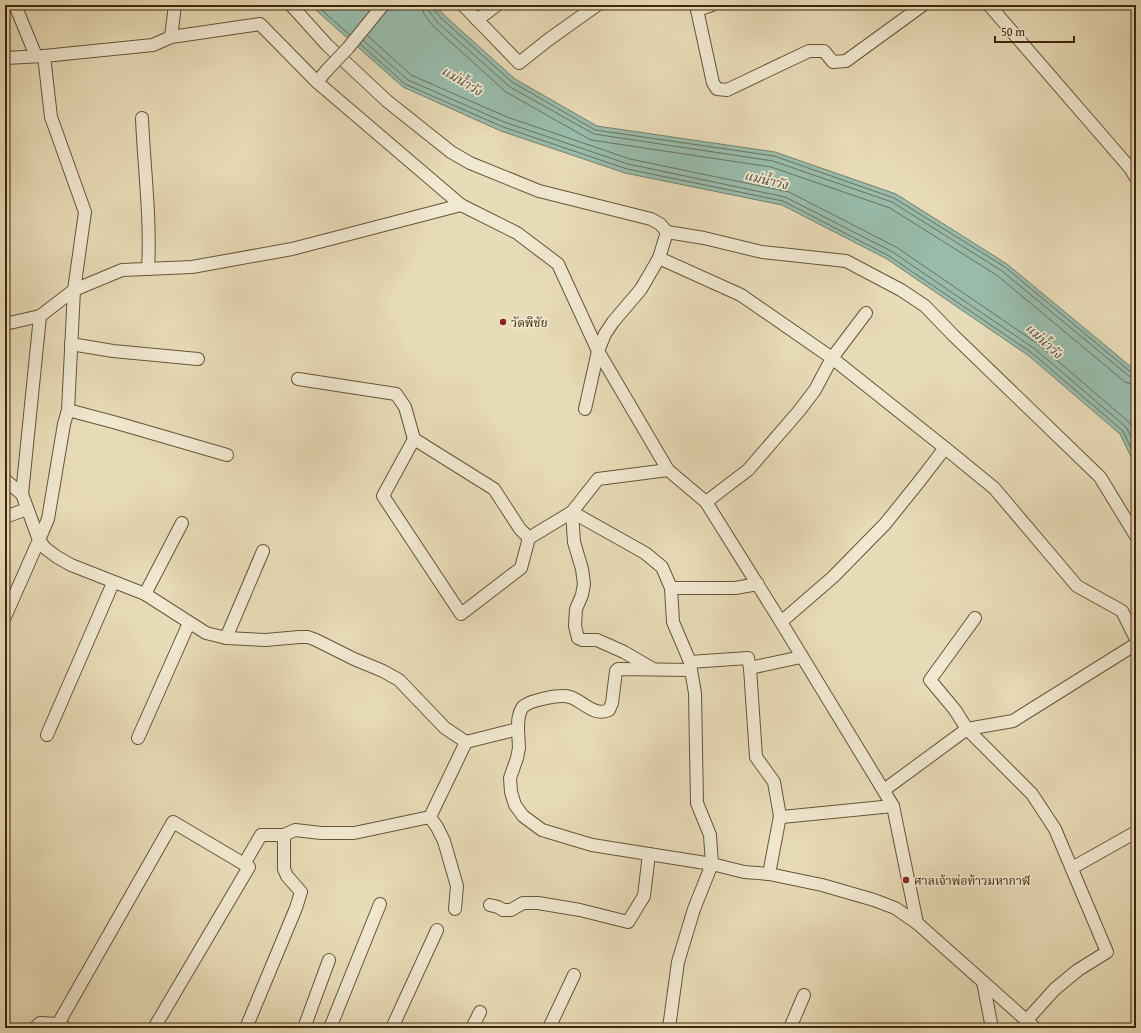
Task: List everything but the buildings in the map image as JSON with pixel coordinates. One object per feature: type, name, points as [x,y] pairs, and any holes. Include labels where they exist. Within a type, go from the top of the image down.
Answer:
[{"type":"street","points":[[5,617],[48,519],[64,424],[68,410],[74,290],[85,212],[51,117],[40,56],[16,5]]},
{"type":"street","points":[[171,37],[175,5]]},
{"type":"street","points":[[292,5],[326,45],[387,101],[451,152],[470,163],[538,191],[651,219],[660,224],[667,232],[704,238],[762,252],[846,261],[901,290],[925,306],[1100,477],[1136,536]]},
{"type":"street","points":[[317,82],[348,48],[383,5]]},
{"type":"street","points":[[462,5],[519,63],[597,5]]},
{"type":"street","points":[[477,20],[497,5]]},
{"type":"street","points":[[712,5],[697,8],[712,83],[717,89],[727,90],[809,51],[824,51],[833,62],[846,61],[923,5]]},
{"type":"street","points":[[989,5],[1130,168],[1136,178]]},
{"type":"street","points":[[5,58],[153,45],[171,37],[260,24],[317,82],[461,205],[517,233],[558,264],[598,351],[668,470],[706,502],[758,584],[893,806],[917,923]]},
{"type":"street","points":[[142,118],[149,223],[148,269]]},
{"type":"street","points":[[5,324],[40,316],[74,290],[122,270],[192,267],[292,249],[461,205]]},
{"type":"street","points":[[585,409],[598,351],[608,328],[641,289],[659,258],[667,232]]},
{"type":"street","points":[[659,258],[740,295],[832,358],[945,448],[994,488],[1076,586],[1122,610],[1136,640]]},
{"type":"street","points":[[706,502],[748,470],[816,390],[832,358],[866,313]]},
{"type":"street","points":[[40,316],[22,494],[39,540],[45,548],[71,565],[145,594],[206,633],[226,638],[266,640],[299,637],[316,640],[399,680],[445,728],[466,742],[518,729]]},
{"type":"street","points":[[71,344],[113,351],[198,359]]},
{"type":"street","points":[[298,379],[396,394],[405,408],[414,439],[494,489],[520,529],[529,538]]},
{"type":"street","points":[[68,410],[227,455]]},
{"type":"street","points":[[414,439],[383,496],[461,614],[521,568],[529,538],[572,512],[598,479],[668,470]]},
{"type":"street","points":[[781,622],[834,577],[885,524],[945,448]]},
{"type":"street","points":[[5,480],[22,494]]},
{"type":"street","points":[[5,517],[27,509]]},
{"type":"street","points":[[572,512],[645,553],[662,567],[671,588],[673,622],[690,666],[695,693],[697,803],[710,835],[712,864],[694,910],[678,962],[669,1028]]},
{"type":"street","points":[[572,512],[574,542],[582,569],[584,584],[582,595],[576,609],[575,626],[578,638],[582,640],[597,640],[624,652],[653,669]]},
{"type":"street","points":[[145,594],[182,523]]},
{"type":"street","points":[[226,638],[263,551]]},
{"type":"street","points":[[47,735],[113,582]]},
{"type":"street","points":[[671,588],[723,589],[758,584]]},
{"type":"street","points":[[769,874],[780,816],[774,782],[756,757],[748,658],[690,666],[653,669],[619,668],[616,670],[612,703],[609,710],[602,712],[591,709],[572,698],[565,696],[544,699],[522,708],[519,716],[518,729],[519,748],[510,778],[511,792],[515,804],[523,816],[542,830],[592,845],[712,864],[744,872],[769,874],[822,885],[874,900],[895,908],[917,923],[1030,1024],[1055,989],[1078,970],[1107,952],[1055,829],[1032,794],[967,729],[955,710],[930,680],[976,618]]},
{"type":"street","points":[[138,738],[189,623]]},
{"type":"street","points":[[884,790],[967,729],[1013,721],[1136,644]]},
{"type":"street","points":[[750,668],[801,657]]},
{"type":"street","points":[[430,818],[466,742]]},
{"type":"street","points":[[780,816],[893,806]]},
{"type":"street","points":[[244,864],[261,835],[284,835],[295,830],[321,833],[354,833],[430,818]]},
{"type":"street","points":[[430,818],[437,827],[444,841],[456,886],[456,909]]},
{"type":"street","points":[[35,1028],[40,1023],[62,1026],[173,822],[249,867],[154,1028]]},
{"type":"street","points":[[1072,868],[1136,832]]},
{"type":"street","points":[[246,1028],[296,908],[301,892],[286,876],[284,870],[284,835]]},
{"type":"street","points":[[490,905],[504,910],[511,910],[523,903],[538,903],[580,910],[628,922],[644,896],[649,854]]},
{"type":"street","points":[[330,1028],[380,904]]},
{"type":"street","points":[[392,1028],[437,930]]},
{"type":"street","points":[[304,1028],[329,960]]},
{"type":"street","points":[[549,1028],[574,975]]},
{"type":"street","points":[[983,982],[992,1028]]},
{"type":"street","points":[[790,1028],[804,995]]},
{"type":"street","points":[[472,1028],[480,1012]]},
{"type":"water","name":"แม่น้ำวัง","points":[[310,5],[435,5],[444,15],[515,79],[597,126],[775,152],[896,194],[1007,264],[1136,371],[1136,467],[1120,434],[1029,356],[887,259],[782,205],[625,173],[501,131],[403,87]]},
{"type":"place","name":"วัดพิชัย","points":[[503,322]]},
{"type":"place","name":"ศาลเจ้าพ่อท้าวมหากาฬ","points":[[906,880]]}]
